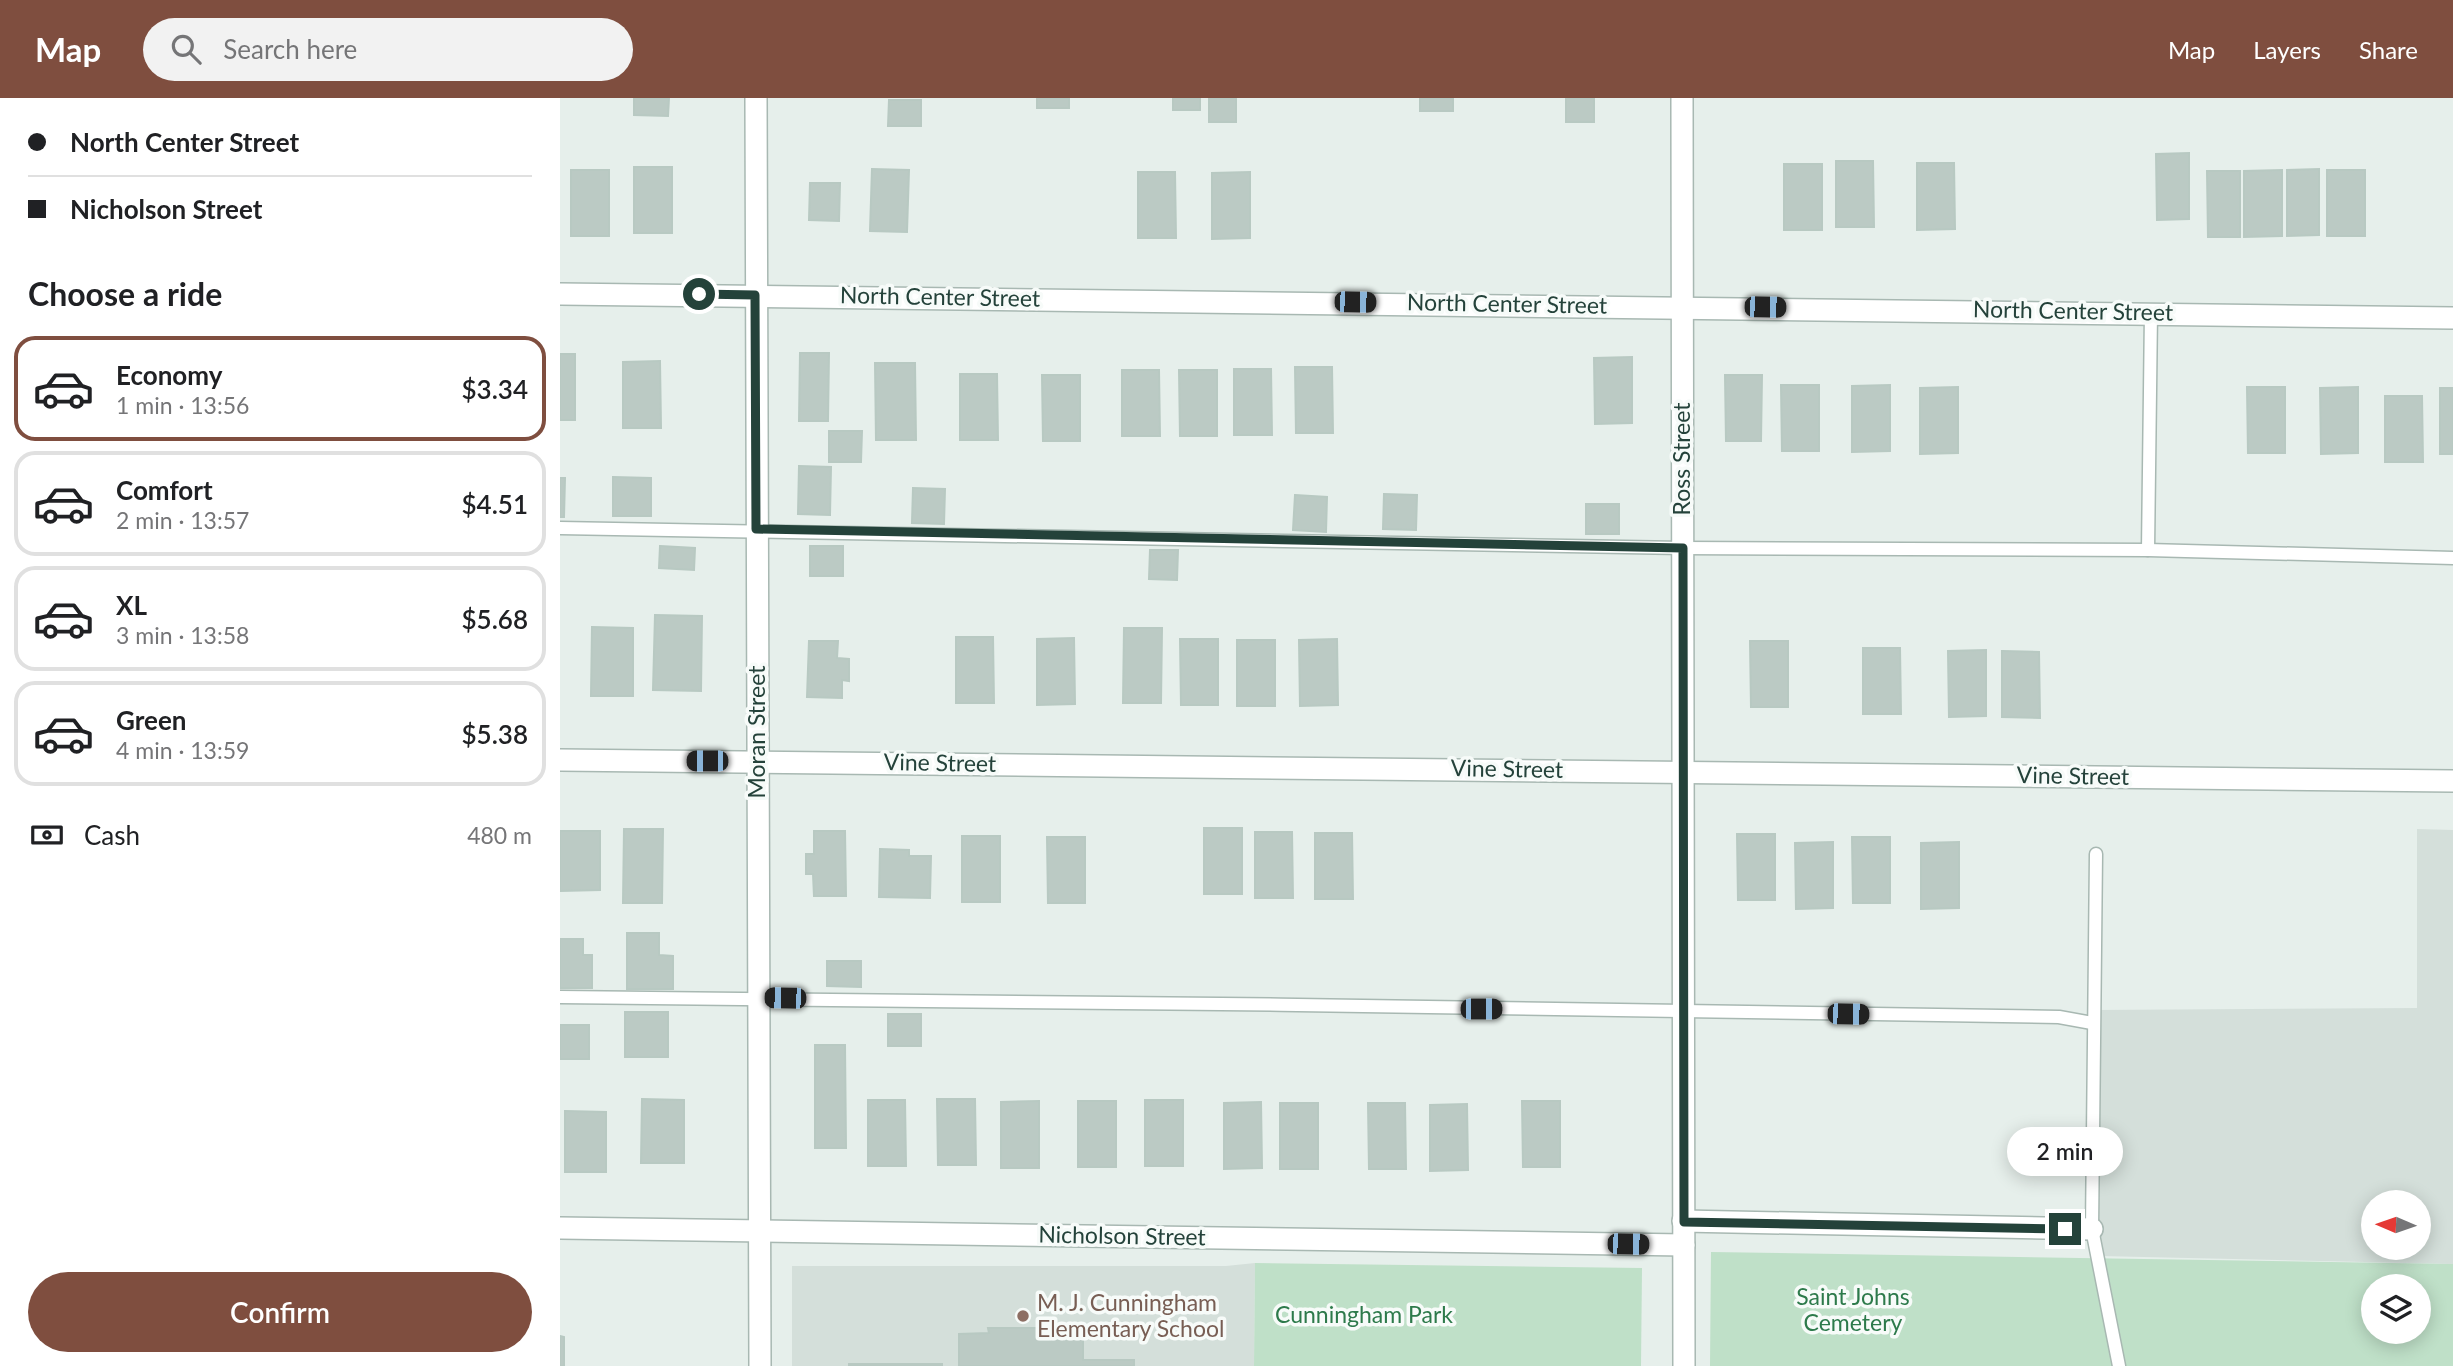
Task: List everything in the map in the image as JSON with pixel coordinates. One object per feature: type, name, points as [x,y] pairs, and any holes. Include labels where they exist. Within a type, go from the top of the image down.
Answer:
[{"type":"street","name":"Moran Street","points":[[756,98],[760,1366]]},
{"type":"street","name":"Ross Street","points":[[1682,98],[1684,1366]]},
{"type":"street","name":"North Center Street","points":[[560,293],[2453,318]]},
{"type":"street","name":"Vine Street","points":[[560,760],[2453,781]]},
{"type":"street","points":[[1684,1222],[2092,1229]]},
{"type":"street","name":"Nicholson Street","points":[[560,1228],[1684,1245]]},
{"type":"lane","points":[[2148,550],[2151,312]]},
{"type":"lane","points":[[560,528],[756,529],[1683,548],[2148,550],[2453,558]]},
{"type":"lane","points":[[2096,854],[2092,1023],[2092,1229],[2119,1366]]},
{"type":"lane","points":[[560,996],[1444,1009],[1683,1009],[2059,1017],[2092,1023]]},
{"type":"shaded area","points":[[2417,829],[2453,830],[2453,1264],[2100,1256],[2095,1010],[2417,1008]]},
{"type":"shaded area","name":"M. J. Cunningham Elementary School","points":[[1255,1263],[1254,1366],[792,1366],[792,1266],[1226,1266]]},
{"type":"green space","name":"Saint Johns Cemetery","points":[[1711,1252],[2453,1264],[2453,1366],[1710,1366]]},
{"type":"green space","name":"Cunningham Park","points":[[1255,1263],[1642,1268],[1641,1366],[1254,1366]]},
{"type":"building","points":[[634,98],[669,98],[668,116],[634,115]]},
{"type":"building","points":[[1037,98],[1069,98],[1069,108],[1037,108]]},
{"type":"building","points":[[1173,98],[1200,98],[1200,110],[1173,110]]},
{"type":"building","points":[[1209,98],[1236,98],[1236,122],[1209,122]]},
{"type":"building","points":[[1420,98],[1453,98],[1453,111],[1420,111]]},
{"type":"building","points":[[1566,98],[1594,98],[1594,122],[1566,122]]},
{"type":"building","points":[[889,100],[921,100],[921,126],[888,126]]},
{"type":"building","points":[[2189,153],[2189,219],[2157,220],[2156,154]]},
{"type":"building","points":[[1836,161],[1873,161],[1874,227],[1836,227]]},
{"type":"building","points":[[1917,163],[1954,163],[1955,229],[1917,230]]},
{"type":"building","points":[[1784,164],[1822,164],[1822,230],[1784,230]]},
{"type":"building","points":[[634,167],[672,167],[672,233],[634,233]]},
{"type":"building","points":[[872,169],[909,170],[907,232],[870,231]]},
{"type":"building","points":[[2319,169],[2319,235],[2287,236],[2287,170]]},
{"type":"building","points":[[571,170],[609,170],[609,236],[571,236]]},
{"type":"building","points":[[2282,170],[2282,236],[2244,237],[2244,171]]},
{"type":"building","points":[[2327,170],[2365,170],[2365,236],[2327,236]]},
{"type":"building","points":[[2207,171],[2240,171],[2240,237],[2208,237]]},
{"type":"building","points":[[1138,172],[1175,172],[1176,238],[1138,238]]},
{"type":"building","points":[[1250,172],[1250,238],[1212,239],[1212,173]]},
{"type":"building","points":[[810,183],[840,183],[839,221],[809,220]]},
{"type":"building","points":[[800,353],[829,353],[828,421],[799,421]]},
{"type":"building","points":[[560,354],[575,354],[575,420],[560,420]]},
{"type":"building","points":[[1632,357],[1632,423],[1595,424],[1594,358]]},
{"type":"building","points":[[660,361],[661,428],[623,428],[623,362]]},
{"type":"building","points":[[875,363],[915,363],[916,440],[876,440]]},
{"type":"building","points":[[1295,367],[1332,367],[1333,433],[1296,433]]},
{"type":"building","points":[[1234,369],[1271,369],[1272,435],[1234,435]]},
{"type":"building","points":[[1122,370],[1159,370],[1160,436],[1122,436]]},
{"type":"building","points":[[1179,370],[1217,370],[1217,436],[1180,436]]},
{"type":"building","points":[[960,374],[997,374],[998,440],[960,440]]},
{"type":"building","points":[[1042,375],[1080,375],[1080,441],[1043,441]]},
{"type":"building","points":[[1725,375],[1762,375],[1761,441],[1726,441]]},
{"type":"building","points":[[1781,385],[1819,385],[1819,451],[1782,451]]},
{"type":"building","points":[[1890,385],[1890,451],[1852,452],[1852,386]]},
{"type":"building","points":[[1958,387],[1958,453],[1920,454],[1920,388]]},
{"type":"building","points":[[2247,387],[2285,387],[2285,453],[2248,453]]},
{"type":"building","points":[[2358,387],[2358,453],[2321,454],[2320,388]]},
{"type":"building","points":[[2440,388],[2453,388],[2453,454],[2440,454]]},
{"type":"building","points":[[2385,396],[2422,396],[2423,462],[2385,462]]},
{"type":"building","points":[[829,431],[862,431],[861,462],[829,462]]},
{"type":"building","points":[[799,466],[831,467],[830,515],[798,514]]},
{"type":"building","points":[[613,477],[651,478],[651,516],[613,516]]},
{"type":"building","points":[[560,478],[565,478],[564,517],[560,517]]},
{"type":"building","points":[[913,488],[945,489],[944,524],[912,523]]},
{"type":"building","points":[[1384,494],[1417,495],[1416,530],[1383,529]]},
{"type":"building","points":[[1295,495],[1327,497],[1326,532],[1293,530]]},
{"type":"building","points":[[1586,504],[1619,504],[1619,534],[1586,534]]},
{"type":"building","points":[[660,546],[695,548],[694,570],[659,568]]},
{"type":"building","points":[[810,546],[843,546],[843,576],[810,576]]},
{"type":"building","points":[[1150,550],[1178,550],[1177,580],[1149,579]]},
{"type":"building","points":[[655,615],[702,616],[701,691],[653,690]]},
{"type":"building","points":[[592,627],[633,628],[633,696],[591,696]]},
{"type":"building","points":[[1124,628],[1162,628],[1161,703],[1123,703]]},
{"type":"building","points":[[956,637],[993,637],[994,703],[956,703]]},
{"type":"building","points":[[1074,638],[1075,704],[1037,705],[1037,639]]},
{"type":"building","points":[[1180,639],[1218,639],[1218,705],[1181,705]]},
{"type":"building","points":[[1337,639],[1338,705],[1300,706],[1299,640]]},
{"type":"building","points":[[1237,640],[1275,640],[1275,706],[1237,706]]},
{"type":"building","points":[[809,641],[838,641],[837,658],[849,659],[849,681],[842,680],[842,698],[807,697]]},
{"type":"building","points":[[1750,641],[1788,641],[1788,707],[1751,707]]},
{"type":"building","points":[[1863,648],[1900,648],[1901,714],[1863,714]]},
{"type":"building","points":[[1986,650],[1986,716],[1949,717],[1948,651]]},
{"type":"building","points":[[2002,651],[2039,652],[2040,718],[2002,717]]},
{"type":"building","points":[[1204,828],[1242,828],[1242,894],[1204,894]]},
{"type":"building","points":[[624,829],[663,829],[662,903],[623,903]]},
{"type":"building","points":[[560,831],[600,831],[600,890],[560,891]]},
{"type":"building","points":[[814,831],[845,831],[846,896],[814,896],[813,874],[806,874],[806,854],[814,854]]},
{"type":"building","points":[[1255,832],[1292,832],[1293,898],[1255,898]]},
{"type":"building","points":[[1315,833],[1352,833],[1353,899],[1315,899]]},
{"type":"building","points":[[1737,834],[1775,834],[1775,900],[1738,900]]},
{"type":"building","points":[[962,836],[1000,836],[1000,902],[962,902]]},
{"type":"building","points":[[1047,837],[1085,837],[1085,903],[1048,903]]},
{"type":"building","points":[[1852,837],[1890,837],[1890,903],[1853,903]]},
{"type":"building","points":[[1833,842],[1833,908],[1796,909],[1795,843]]},
{"type":"building","points":[[1959,842],[1959,908],[1921,909],[1921,843]]},
{"type":"building","points":[[880,849],[909,850],[909,856],[931,856],[930,898],[879,897]]},
{"type":"building","points":[[627,933],[659,933],[659,955],[673,956],[673,989],[627,989]]},
{"type":"building","points":[[560,939],[583,939],[583,955],[592,955],[592,988],[560,988]]},
{"type":"building","points":[[827,961],[861,961],[861,987],[827,986]]},
{"type":"building","points":[[625,1012],[668,1012],[668,1057],[625,1057]]},
{"type":"building","points":[[888,1014],[921,1014],[921,1046],[888,1046]]},
{"type":"building","points":[[560,1025],[589,1025],[589,1059],[560,1059]]},
{"type":"building","points":[[815,1045],[845,1045],[846,1148],[815,1148]]},
{"type":"building","points":[[642,1099],[684,1100],[684,1163],[641,1163]]},
{"type":"building","points":[[937,1099],[975,1099],[976,1165],[938,1165]]},
{"type":"building","points":[[868,1100],[905,1100],[906,1166],[868,1166]]},
{"type":"building","points":[[1145,1100],[1183,1100],[1183,1166],[1145,1166]]},
{"type":"building","points":[[1039,1101],[1039,1168],[1001,1168],[1001,1102]]},
{"type":"building","points":[[1078,1101],[1116,1101],[1116,1167],[1078,1167]]},
{"type":"building","points":[[1522,1101],[1560,1101],[1560,1167],[1523,1167]]},
{"type":"building","points":[[1261,1102],[1262,1168],[1224,1169],[1224,1103]]},
{"type":"building","points":[[1280,1103],[1318,1103],[1318,1169],[1280,1169]]},
{"type":"building","points":[[1368,1103],[1405,1103],[1406,1169],[1369,1169]]},
{"type":"building","points":[[1467,1104],[1468,1170],[1430,1171],[1430,1105]]},
{"type":"building","points":[[565,1111],[606,1112],[606,1172],[565,1172]]},
{"type":"building","points":[[988,1328],[1083,1328],[1083,1360],[1134,1360],[1134,1366],[959,1366],[959,1334],[989,1333]]},
{"type":"building","points":[[560,1336],[564,1337],[564,1366],[560,1366]]},
{"type":"building","points":[[942,1364],[942,1366],[849,1366]]},
{"type":"place","name":"M. J. Cunningham Elementary School","points":[[1023,1316]]},
{"type":"route","points":[[699,294],[755,295],[756,529],[1683,548],[1684,1222],[2065,1229]]}]
